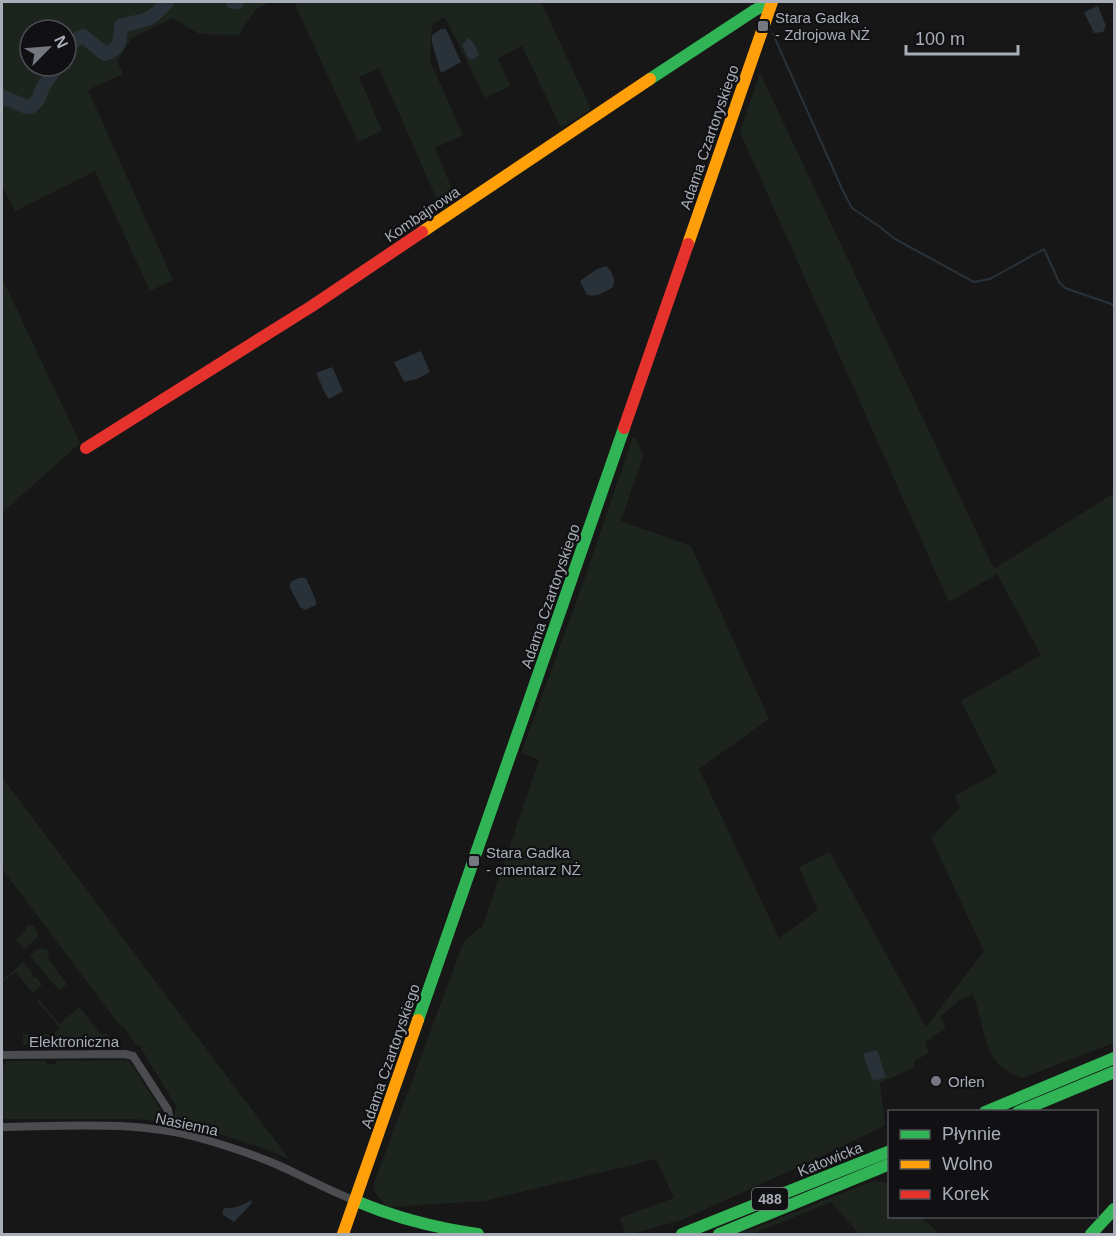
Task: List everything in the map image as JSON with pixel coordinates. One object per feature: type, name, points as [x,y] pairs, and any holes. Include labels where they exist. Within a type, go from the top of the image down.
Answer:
[{"type":"street","name":"Kombajnowa","points":[[86,447],[312,306],[676,61],[771,2]]},
{"type":"street","name":"Adama Czartoryskiego","points":[[344,1234],[771,2]]},
{"type":"street","name":"Elektroniczna","points":[[2,1055],[125,1054],[134,1056],[168,1110],[166,1131]]},
{"type":"street","points":[[990,1110],[1114,1059]]},
{"type":"street","points":[[1023,1110],[1114,1072]]},
{"type":"street","name":"Nasienna","points":[[2,1127],[120,1127],[166,1131],[201,1138],[288,1170],[356,1201]]},
{"type":"street","name":"Katowicka","points":[[682,1234],[888,1152]]},
{"type":"street","name":"Katowicka","points":[[719,1234],[888,1165]]},
{"type":"street","points":[[356,1201],[430,1227],[478,1234]]},
{"type":"street","points":[[1091,1234],[1114,1209]]},
{"type":"shaded area","points":[[2,2],[270,2],[256,9],[238,35],[199,34],[173,18],[132,38],[117,61],[123,74],[88,90],[173,280],[150,291],[95,171],[15,211],[2,185]]},
{"type":"shaded area","points":[[294,2],[541,2],[591,109],[561,128],[522,46],[498,58],[510,86],[485,98],[445,17],[432,24],[430,61],[463,135],[435,148],[456,199],[442,211],[379,68],[359,77],[382,131],[358,142]]},
{"type":"shaded area","points":[[1098,6],[1106,26],[1103,32],[1094,33],[1084,12]]},
{"type":"shaded area","points":[[441,29],[446,29],[461,62],[441,73],[432,43],[432,35]]},
{"type":"shaded area","points":[[468,38],[473,42],[479,54],[471,60],[462,45]]},
{"type":"shaded area","points":[[760,73],[994,569],[1114,493],[1114,1043],[1022,1078],[1010,1073],[994,1059],[987,1044],[973,994],[960,1000],[941,1016],[946,1028],[925,1042],[929,1053],[914,1061],[915,1067],[880,1083],[884,1126],[682,1220],[630,1234],[626,1234],[620,1218],[674,1198],[656,1159],[484,1201],[387,1207],[374,1191],[373,1186],[464,941],[482,928],[539,760],[522,751],[633,437],[643,456],[621,521],[691,546],[769,719],[699,769],[779,938],[818,910],[799,867],[830,852],[926,1027],[984,951],[931,838],[960,807],[955,796],[997,772],[961,701],[1041,655],[997,574],[949,602],[740,132]]},
{"type":"shaded area","points":[[606,266],[613,275],[613,287],[598,295],[587,295],[580,281],[597,269]]},
{"type":"shaded area","points":[[2,278],[80,443],[2,513]]},
{"type":"shaded area","points":[[421,351],[430,372],[417,379],[404,382],[394,362]]},
{"type":"shaded area","points":[[332,367],[343,391],[329,399],[316,373]]},
{"type":"shaded area","points":[[306,578],[316,601],[316,605],[305,610],[300,607],[289,586],[292,581]]},
{"type":"shaded area","points":[[2,777],[290,1160],[269,1150],[190,1124],[189,1128],[175,1125],[173,1120],[176,1106],[139,1045],[136,1045],[122,1025],[120,1026],[2,869]]},
{"type":"shaded area","points":[[28,925],[34,926],[38,933],[37,938],[24,949],[16,939]]},
{"type":"shaded area","points":[[40,948],[47,950],[50,954],[47,957],[67,984],[61,989],[58,989],[30,956]]},
{"type":"shaded area","points":[[23,962],[32,972],[32,977],[37,978],[42,985],[34,992],[15,972],[2,983]]},
{"type":"shaded area","points":[[39,999],[59,1024],[80,1008],[100,1034],[107,1034],[111,1045],[64,1045],[65,1038],[59,1037],[58,1044],[60,1045],[23,1045],[23,1034],[53,1034],[60,1028],[37,1001]]},
{"type":"shaded area","points":[[877,1050],[886,1077],[873,1081],[863,1054]]},
{"type":"shaded area","points":[[127,1060],[162,1112],[161,1119],[157,1121],[2,1119],[2,1065],[6,1064],[6,1061],[46,1061],[47,1064],[56,1064],[56,1061]]},
{"type":"shaded area","points":[[875,1181],[888,1183],[888,1218],[922,1218],[940,1234],[859,1234],[831,1202],[752,1234],[734,1234],[756,1228]]},
{"type":"shaded area","points":[[251,1200],[250,1205],[234,1222],[222,1214],[224,1208],[238,1206]]},
{"type":"waterway","points":[[78,39],[83,36],[105,54],[119,43],[121,26],[150,18],[167,2]]},
{"type":"waterway","points":[[773,34],[852,208],[895,239],[974,282],[990,279],[1044,249],[1059,282],[1065,288],[1114,305]]},
{"type":"waterway","points":[[2,100],[6,98],[31,107],[38,100],[49,78]]},
{"type":"waterway","points":[[2,87],[6,98]]},
{"type":"traffic: fast","points":[[650,79],[755,10],[771,2]]},
{"type":"traffic: fast","points":[[418,1020],[624,428]]},
{"type":"traffic: fast","points":[[990,1110],[1114,1058]]},
{"type":"traffic: fast","points":[[1023,1110],[1114,1072]]},
{"type":"traffic: fast","points":[[682,1234],[888,1152]]},
{"type":"traffic: fast","points":[[719,1234],[888,1165]]},
{"type":"traffic: fast","points":[[356,1201],[416,1222],[478,1234]]},
{"type":"traffic: fast","points":[[1091,1234],[1114,1209]]},
{"type":"traffic: slow","points":[[688,244],[772,2]]},
{"type":"traffic: slow","points":[[422,232],[650,79]]},
{"type":"traffic: slow","points":[[343,1234],[418,1020]]},
{"type":"traffic: jam","points":[[86,448],[312,306],[422,232]]},
{"type":"traffic: jam","points":[[624,428],[688,244]]},
{"type":"place","name":"Stara Gadka - Zdrojowa NŻ","points":[[763,26]]},
{"type":"place","name":"Stara Gadka - cmentarz NŻ","points":[[474,861]]},
{"type":"place","name":"Orlen","points":[[936,1081]]}]
